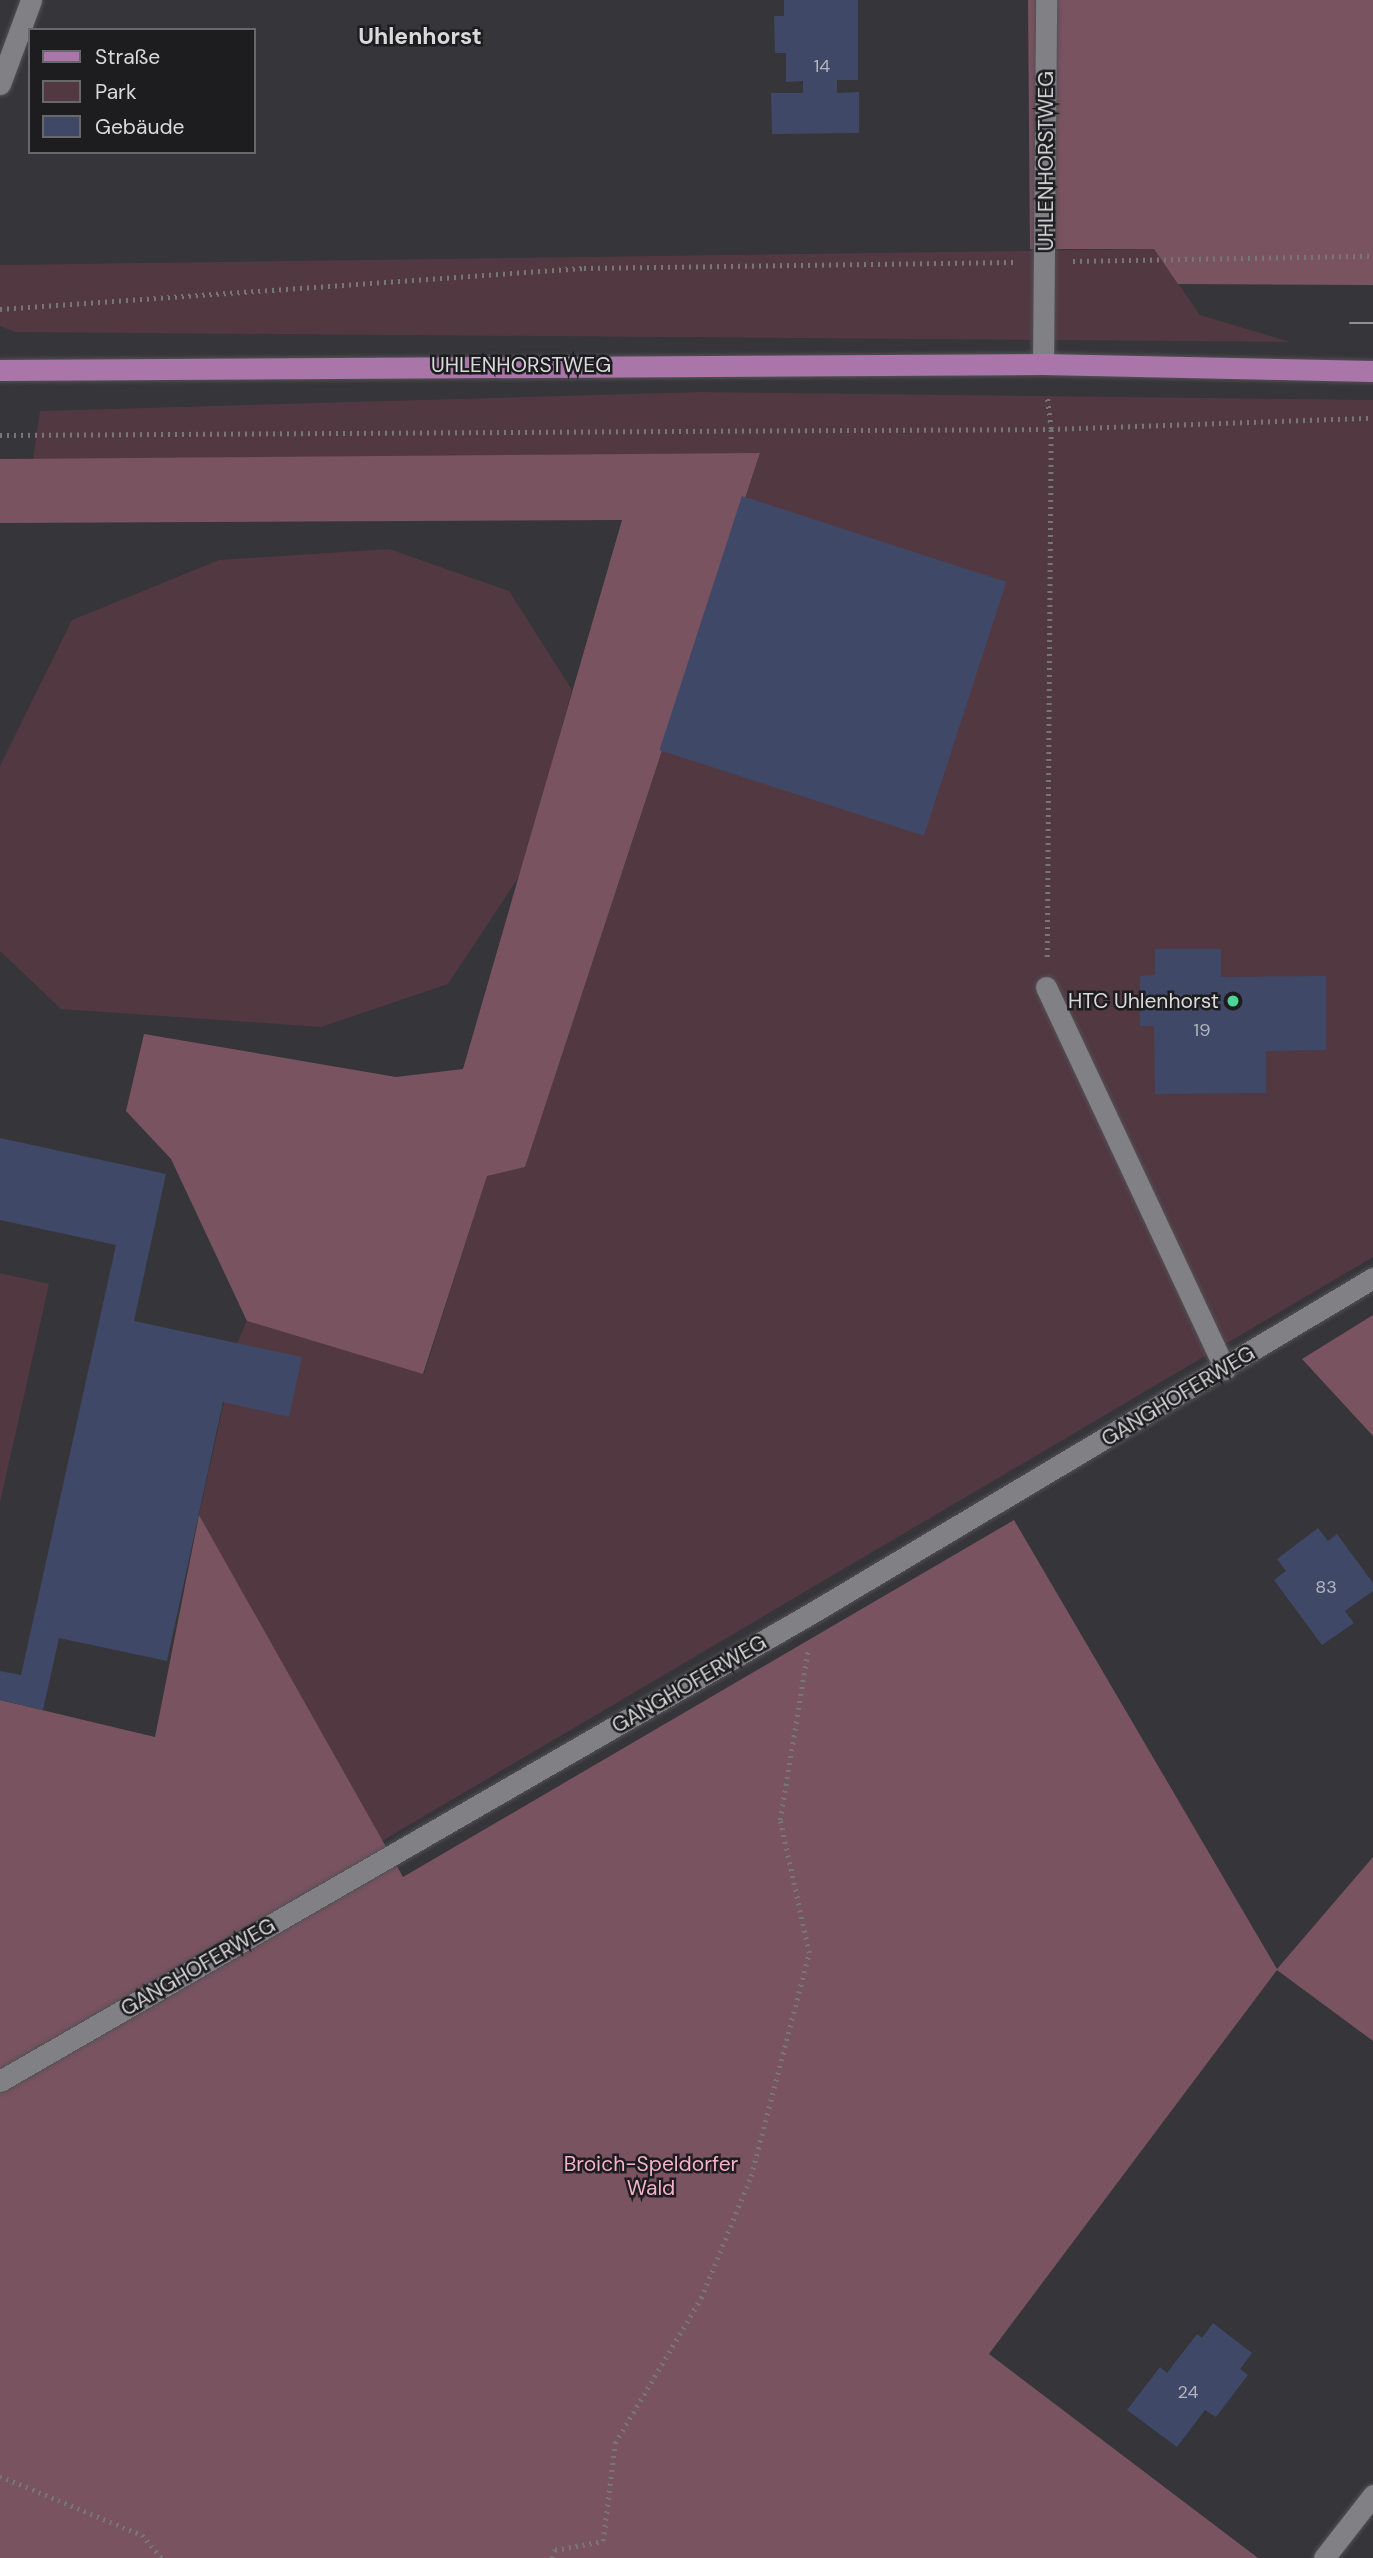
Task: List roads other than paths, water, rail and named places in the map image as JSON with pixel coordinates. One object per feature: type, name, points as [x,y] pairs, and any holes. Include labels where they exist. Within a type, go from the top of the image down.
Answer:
[{"type":"main road","name":"UHLENHORSTWEG","points":[[0,370],[1042,363],[1373,371]]},
{"type":"street","points":[[0,84],[32,0]]},
{"type":"street","name":"UHLENHORSTWEG","points":[[1042,363],[1046,0]]},
{"type":"street","points":[[1046,987],[1225,1369]]},
{"type":"street","name":"GANGHOFERWEG","points":[[0,2081],[815,1611],[1225,1369],[1373,1278]]},
{"type":"street","points":[[1324,2558],[1373,2495]]},
{"type":"tram line","points":[[1350,323],[1373,323]]},
{"type":"place","name":"HTC Uhlenhorst","points":[[1233,1001]]},
{"type":"district","name":"Uhlenhorst","points":[[420,36]]},
{"type":"park label","name":"Broich-Speldorfer Wald","points":[[651,2176]]}]
